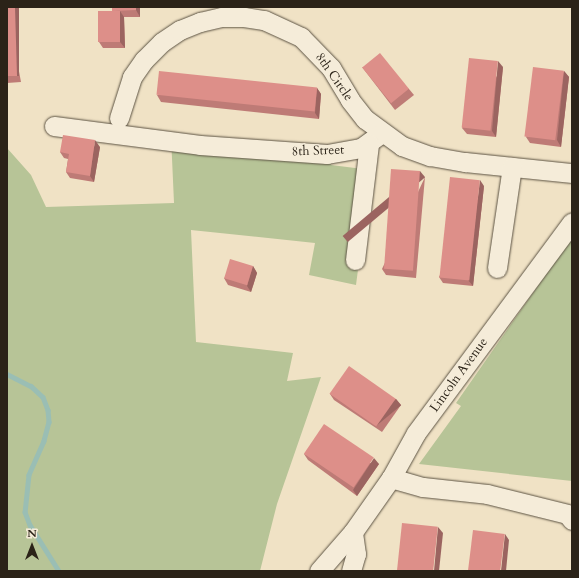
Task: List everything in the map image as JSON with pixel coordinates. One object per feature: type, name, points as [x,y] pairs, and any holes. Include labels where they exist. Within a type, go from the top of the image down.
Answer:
[{"type":"street","name":"8th Circle","points":[[119,118],[132,77],[144,60],[162,42],[180,30],[200,22],[222,17],[244,17],[278,25],[300,37],[318,52],[375,138]]},
{"type":"street","name":"8th Street","points":[[54,126],[283,152],[327,154],[351,150],[375,138]]},
{"type":"street","points":[[355,260],[375,138],[430,156],[572,173]]},
{"type":"street","points":[[497,268],[512,167]]},
{"type":"street","name":"Lincoln Avenue","points":[[319,571],[353,532],[391,478],[416,433],[572,222]]},
{"type":"street","points":[[391,478],[423,487],[487,494],[567,514],[572,520]]},
{"type":"street","points":[[351,571],[356,554],[353,532]]},
{"type":"green space","points":[[171,136],[332,156],[331,165],[371,170],[356,285],[309,275],[315,243],[191,230],[196,342],[293,353],[287,381],[321,377],[277,504],[260,571],[7,571],[7,148],[31,175],[46,207],[174,203]]},
{"type":"green space","points":[[572,237],[572,481],[419,464],[461,406],[456,403]]},
{"type":"building","points":[[7,7],[15,7],[17,76],[7,76]]},
{"type":"building","points":[[112,7],[136,7],[136,10],[112,11]]},
{"type":"building","points":[[98,11],[120,11],[120,42],[98,42]]},
{"type":"building","points":[[380,53],[409,89],[391,103],[362,67]]},
{"type":"building","points":[[469,58],[498,61],[491,131],[462,128]]},
{"type":"building","points":[[533,67],[564,71],[555,140],[524,136]]},
{"type":"building","points":[[159,71],[317,88],[315,111],[156,95]]},
{"type":"building","points":[[63,135],[95,140],[90,176],[66,172],[69,154],[60,152]]},
{"type":"building","points":[[391,169],[420,171],[413,271],[384,269]]},
{"type":"building","points":[[450,177],[480,180],[469,281],[439,277]]},
{"type":"building","points":[[230,259],[253,266],[247,285],[224,278]]},
{"type":"building","points":[[349,366],[396,399],[376,427],[329,394]]},
{"type":"building","points":[[324,424],[374,458],[354,487],[304,454]]},
{"type":"building","points":[[402,523],[438,527],[433,571],[397,571]]},
{"type":"building","points":[[473,530],[505,534],[500,571],[468,571]]},
{"type":"waterway","points":[[7,374],[31,386],[43,397],[48,410],[49,422],[44,441],[29,475],[25,512],[30,525],[59,571]]}]
